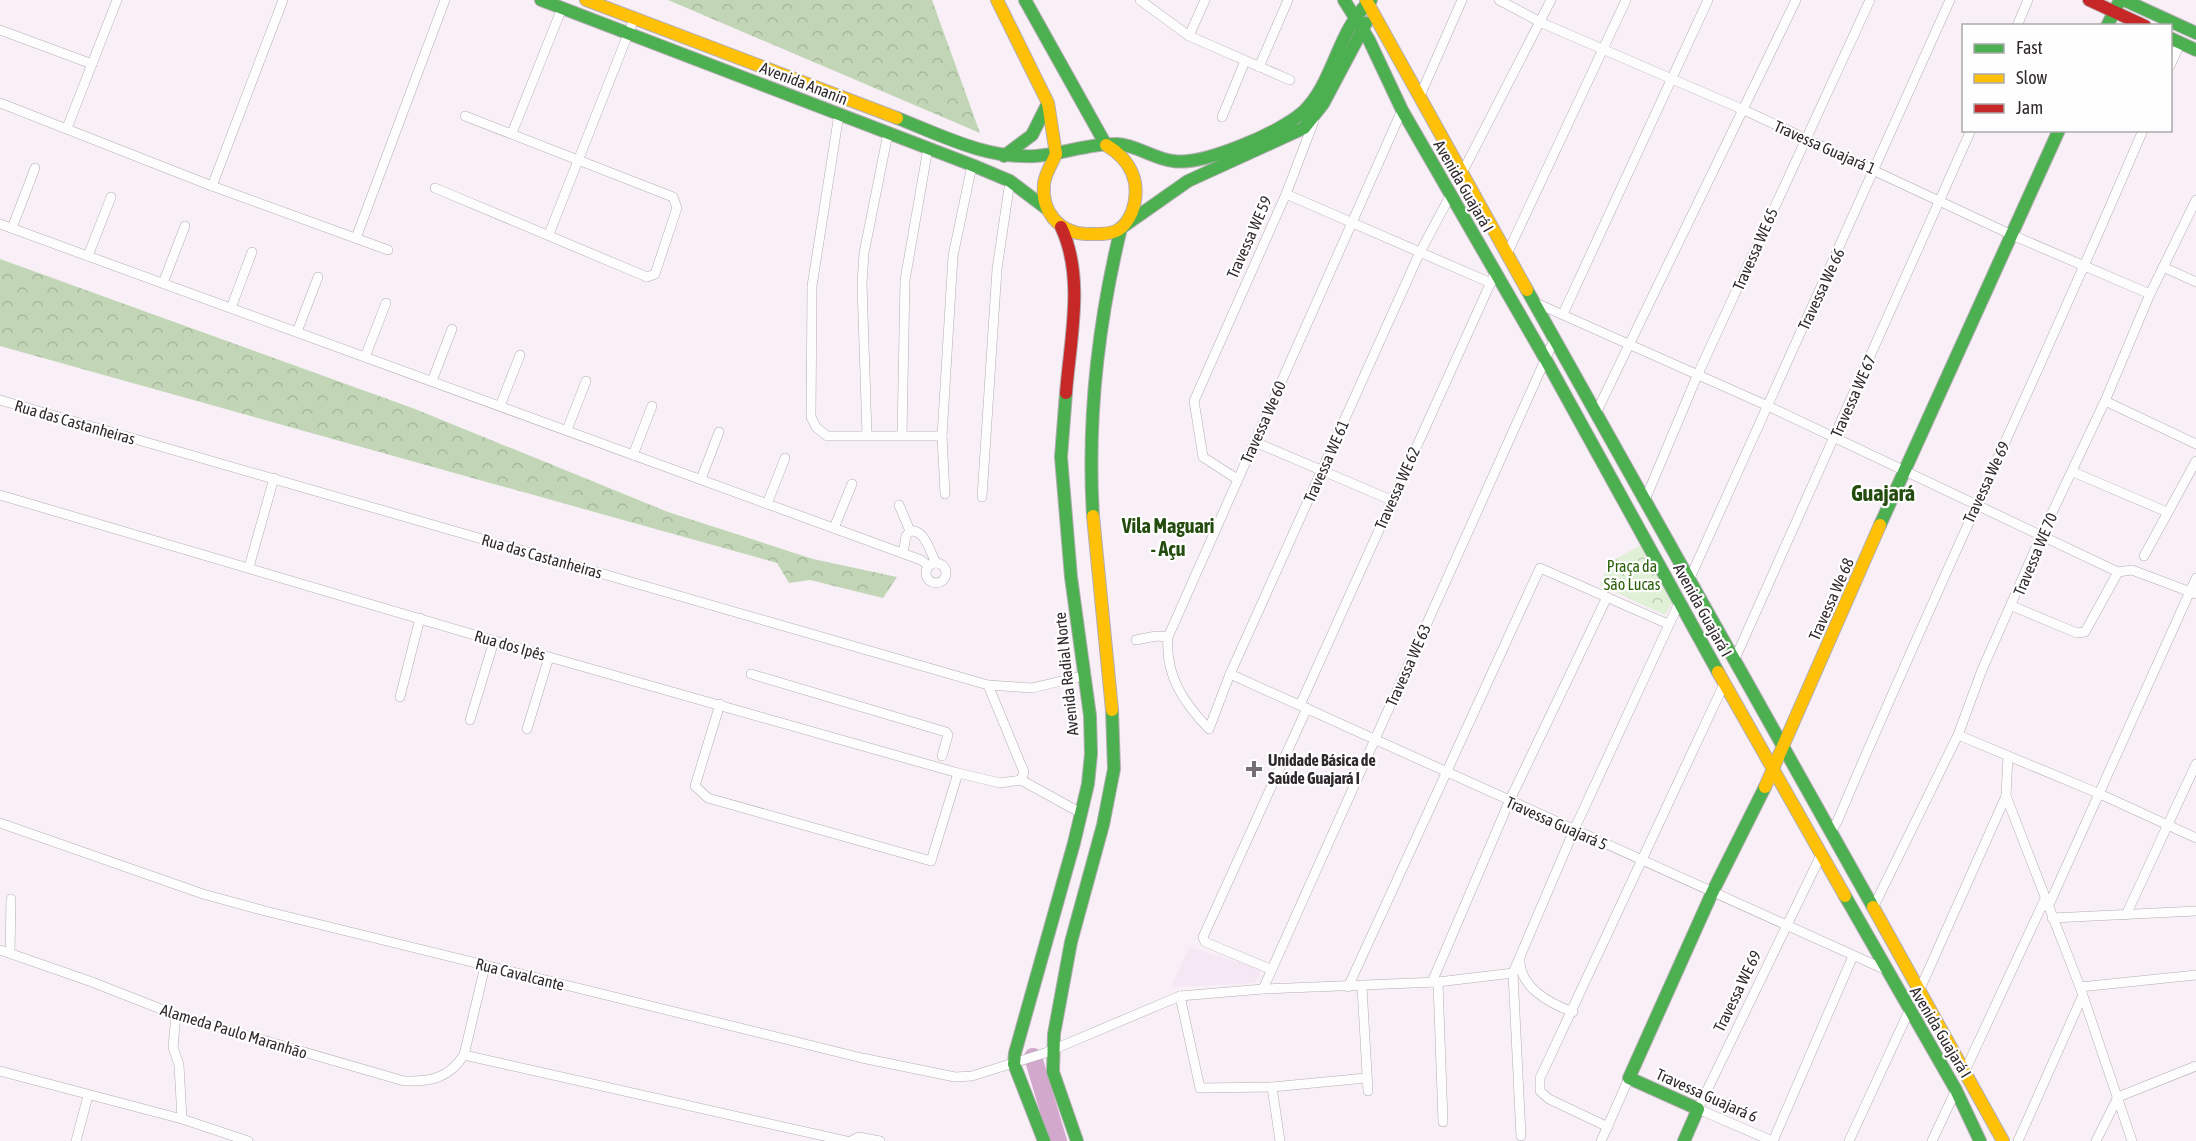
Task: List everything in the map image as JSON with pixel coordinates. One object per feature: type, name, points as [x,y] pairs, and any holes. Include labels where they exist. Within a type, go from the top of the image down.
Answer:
[{"type":"main road","name":"Avenida Ananin","points":[[542,0],[972,165],[1010,182],[1047,209]]},
{"type":"main road","name":"Avenida Ananin","points":[[586,0],[977,150],[1004,156],[1060,153]]},
{"type":"main road","points":[[997,0],[1025,53],[1047,104],[1060,153],[1044,182],[1047,209],[1061,227],[1077,235],[1116,231],[1188,181],[1288,137],[1316,116]]},
{"type":"main road","points":[[1025,0],[1100,145],[1125,159],[1136,181],[1134,206],[1116,231],[1105,295],[1097,350],[1090,463],[1094,532],[1109,662],[1115,747],[1114,769],[1103,825],[1071,942],[1050,1051],[1053,1072],[1077,1141]]},
{"type":"main road","name":"Avenida Guajará I","points":[[1344,0],[1362,29],[1402,110],[1493,278],[1545,360],[1724,684],[1956,1090],[1980,1141]]},
{"type":"main road","points":[[2089,0],[2116,6],[2141,24]]},
{"type":"main road","points":[[2124,0],[2140,3],[2165,22]]},
{"type":"main road","points":[[1060,153],[1100,145],[1119,144],[1181,163],[1198,160],[1281,127],[1302,112],[1314,97],[1354,17],[1371,3]]},
{"type":"main road","name":"Avenida Guajará I","points":[[1371,3],[1461,175],[1536,303],[1554,340],[1597,411],[1830,833],[1920,988],[2002,1141]]},
{"type":"main road","name":"Travessa WE 59","points":[[1316,116],[1362,29],[1371,3]]},
{"type":"main road","points":[[2108,24],[2116,6]]},
{"type":"main road","points":[[2172,24],[2196,33]]},
{"type":"main road","points":[[2175,40],[2196,50]]},
{"type":"main road","points":[[1004,156],[1032,135],[1047,104]]},
{"type":"main road","name":"Travessa We 68","points":[[1629,1078],[1712,894],[1784,747],[1904,471],[2058,132]]},
{"type":"main road","name":"Avenida Radial Norte","points":[[1020,1062],[1082,813],[1091,754],[1086,675],[1071,577],[1060,457],[1074,289],[1070,246],[1061,227]]},
{"type":"main road","points":[[1020,1062],[1044,1141]]},
{"type":"main road","name":"Travessa Guajará 6","points":[[1629,1078],[1698,1109]]},
{"type":"main road","name":"Travessa WE 69","points":[[1684,1141],[1698,1109]]},
{"type":"street","points":[[67,128],[117,0]]},
{"type":"street","points":[[212,186],[283,0]]},
{"type":"street","points":[[1140,0],[1189,36],[1290,80]]},
{"type":"street","points":[[1189,36],[1205,0]]},
{"type":"street","points":[[1258,67],[1288,0]]},
{"type":"street","points":[[1420,96],[1462,0]]},
{"type":"street","name":"Travessa Guajará 1","points":[[1499,0],[1542,23],[1744,110],[1876,169],[2012,235],[2150,294]]},
{"type":"street","points":[[1461,175],[1542,23],[1551,0]]},
{"type":"street","points":[[1507,254],[1626,0]]},
{"type":"street","points":[[1563,314],[1708,0]]},
{"type":"street","points":[[1597,411],[1797,0]]},
{"type":"street","name":"Travessa WE 65","points":[[1645,500],[1698,376],[1870,0]]},
{"type":"street","name":"Travessa We 66","points":[[1690,578],[1876,169],[1950,0]]},
{"type":"street","points":[[2018,24],[2028,0]]},
{"type":"street","points":[[356,238],[445,2]]},
{"type":"street","points":[[2133,20],[2140,3]]},
{"type":"street","points":[[512,133],[562,8]]},
{"type":"street","points":[[549,234],[634,19]]},
{"type":"street","points":[[0,30],[92,64]]},
{"type":"street","points":[[2172,56],[2175,40]]},
{"type":"street","points":[[1222,117],[1245,61]]},
{"type":"street","points":[[0,103],[212,186],[388,250]]},
{"type":"street","name":"Travessa We 60","points":[[1209,729],[1181,694],[1169,669],[1168,637],[1402,110]]},
{"type":"street","points":[[839,114],[812,286],[811,417],[816,427],[826,436],[942,436]]},
{"type":"street","points":[[435,188],[647,277],[655,274],[677,208],[673,197],[465,116]]},
{"type":"street","name":"Travessa WE 59","points":[[1237,479],[1203,457],[1194,401],[1286,194],[1316,116]]},
{"type":"street","name":"Travessa WE 67","points":[[1734,661],[1970,132]]},
{"type":"street","name":"Travessa We 69","points":[[1830,833],[1837,822],[1975,505],[2086,266],[2142,132]]},
{"type":"street","points":[[867,435],[862,284],[864,253],[888,133]]},
{"type":"street","points":[[903,435],[905,280],[928,148]]},
{"type":"street","points":[[945,494],[942,436],[953,256],[972,165]]},
{"type":"street","points":[[12,228],[35,168]]},
{"type":"street","points":[[982,496],[997,269],[1010,182]]},
{"type":"street","points":[[1286,194],[1420,252],[1493,278]]},
{"type":"street","name":"Travessa WE 61","points":[[1209,729],[1230,674],[1420,252],[1450,196]]},
{"type":"street","points":[[88,256],[111,197]]},
{"type":"street","name":"Travessa WE 70","points":[[1873,908],[1958,735],[1982,670],[2041,536],[2105,401],[2150,294],[2196,201]]},
{"type":"street","points":[[0,224],[932,565],[922,533],[910,531]]},
{"type":"street","points":[[163,283],[185,226]]},
{"type":"street","points":[[231,308],[252,252]]},
{"type":"street","points":[[2163,267],[2196,282]]},
{"type":"street","points":[[297,332],[318,277]]},
{"type":"street","name":"Travessa WE 62","points":[[1270,969],[1205,942],[1203,937],[1391,500],[1493,278]]},
{"type":"street","points":[[365,357],[386,303]]},
{"type":"street","points":[[1536,303],[1768,406],[2118,572],[2132,570],[2193,593]]},
{"type":"street","points":[[432,381],[452,329]]},
{"type":"street","name":"Travessa WE 63","points":[[1263,989],[1554,340]]},
{"type":"street","points":[[500,406],[520,355]]},
{"type":"street","points":[[567,430],[586,381]]},
{"type":"street","name":"Rua das Castanheiras","points":[[0,400],[988,685],[1032,688],[1086,675]]},
{"type":"street","points":[[2105,401],[2196,444]]},
{"type":"street","points":[[633,454],[652,406]]},
{"type":"street","points":[[701,479],[719,432]]},
{"type":"street","points":[[1255,442],[1323,469],[1391,500]]},
{"type":"street","points":[[767,504],[785,458]]},
{"type":"street","points":[[2144,556],[2196,461]]},
{"type":"street","points":[[2073,472],[2167,512]]},
{"type":"street","points":[[249,567],[274,478]]},
{"type":"street","points":[[834,528],[852,484]]},
{"type":"street","name":"Rua dos Ipês","points":[[0,495],[549,657],[958,773],[1000,783],[1022,780]]},
{"type":"street","points":[[899,505],[910,531]]},
{"type":"street","points":[[903,553],[906,536],[910,531]]},
{"type":"street","points":[[1348,987],[1540,568],[1668,624]]},
{"type":"street","points":[[2012,606],[2077,633],[2089,628],[2118,572]]},
{"type":"street","points":[[1964,1073],[2100,794],[2193,593],[2196,578]]},
{"type":"street","points":[[1443,1122],[1435,982],[1509,801],[1607,597]]},
{"type":"street","points":[[1521,1136],[1513,973],[1574,830],[1680,601]]},
{"type":"street","points":[[400,697],[420,618]]},
{"type":"street","points":[[1136,640],[1156,636],[1168,637]]},
{"type":"street","points":[[470,720],[494,641]]},
{"type":"street","points":[[527,729],[549,657]]},
{"type":"street","points":[[751,674],[947,732],[942,756]]},
{"type":"street","name":"Travessa Guajará 5","points":[[1230,674],[1304,706],[1446,774],[1886,970]]},
{"type":"street","points":[[1608,1127],[1549,1100],[1540,1091],[1540,1078],[1573,1012],[1724,684]]},
{"type":"street","points":[[988,685],[1024,772],[1022,780],[1082,813]]},
{"type":"street","points":[[720,704],[695,786],[712,800],[931,861],[958,773]]},
{"type":"street","points":[[1958,735],[2100,794],[2196,838]]},
{"type":"street","points":[[1920,988],[2006,795],[2008,756]]},
{"type":"street","points":[[2126,915],[2196,764]]},
{"type":"street","points":[[2006,795],[2080,987],[2132,1141]]},
{"type":"street","name":"Rua Cavalcante","points":[[0,823],[203,894],[862,1058],[955,1077],[985,1074],[1020,1062],[1180,996],[1263,989],[1362,987],[1435,982],[1513,973]]},
{"type":"street","name":"Travessa WE 69","points":[[1698,1109],[1821,855]]},
{"type":"street","points":[[5,952],[11,899]]},
{"type":"street","points":[[2052,918],[2196,911]]},
{"type":"street","name":"Alameda Paulo Maranhão","points":[[5,952],[176,1015],[404,1081],[437,1079],[455,1068],[464,1055]]},
{"type":"street","points":[[1773,1141],[1853,956]]},
{"type":"street","points":[[1520,958],[1520,966],[1540,996],[1573,1012]]},
{"type":"street","points":[[485,966],[464,1055],[846,1141]]},
{"type":"street","points":[[2080,987],[2196,975]]},
{"type":"street","points":[[1362,987],[1368,1091]]},
{"type":"street","points":[[1180,996],[1200,1088],[1272,1087],[1366,1078]]},
{"type":"street","points":[[2018,1141],[2082,998]]},
{"type":"street","points":[[1849,1141],[1909,1011]]},
{"type":"street","points":[[176,1015],[173,1047],[179,1065],[182,1119]]},
{"type":"street","points":[[2096,1141],[2118,1097],[2196,1066]]},
{"type":"street","points":[[0,1071],[182,1119],[248,1141]]},
{"type":"street","points":[[1601,1141],[1629,1078]]},
{"type":"street","points":[[1272,1087],[1280,1141]]},
{"type":"street","points":[[1932,1141],[1956,1090]]},
{"type":"street","points":[[76,1141],[88,1096]]},
{"type":"street","name":"Travessa Guajará 6","points":[[1698,1109],[1773,1141]]},
{"type":"street","points":[[851,1141],[859,1137],[880,1141]]},
{"type":"shaded area","points":[[1189,947],[1262,969],[1255,983],[1171,987]]},
{"type":"green space","points":[[668,0],[932,0],[980,133]]},
{"type":"green space","points":[[0,259],[415,409],[668,512],[813,559],[897,577],[883,598],[810,580],[789,583],[777,563],[0,346]]},
{"type":"green space","name":"Praça da São Lucas","points":[[1641,545],[1674,600],[1665,615],[1600,585],[1609,563]]},
{"type":"waterway","points":[[1033,1057],[1058,1141]]},
{"type":"traffic: fast","points":[[541,0],[972,165],[1010,181],[1047,209]]},
{"type":"traffic: fast","points":[[1025,0],[1106,145]]},
{"type":"traffic: fast","points":[[1344,0],[1369,40],[1402,110],[1546,360],[1718,672]]},
{"type":"traffic: fast","points":[[897,118],[965,145],[1000,154],[1036,156],[1097,145],[1117,144],[1173,161],[1203,158],[1260,138],[1303,112],[1314,100],[1322,86],[1350,27],[1371,0]]},
{"type":"traffic: fast","points":[[2108,24],[2120,0]]},
{"type":"traffic: fast","points":[[2124,0],[2196,33]]},
{"type":"traffic: fast","points":[[1121,228],[1188,181],[1304,128],[1323,104],[1366,23]]},
{"type":"traffic: fast","points":[[2172,39],[2196,50]]},
{"type":"traffic: fast","points":[[1004,156],[1032,135],[1047,105]]},
{"type":"traffic: fast","points":[[1880,525],[2058,132]]},
{"type":"traffic: fast","points":[[1093,516],[1092,443],[1096,371],[1106,299],[1121,228]]},
{"type":"traffic: fast","points":[[1527,290],[1873,907]]},
{"type":"traffic: fast","points":[[1044,1141],[1014,1064],[1015,1053],[1074,843],[1088,784],[1091,754],[1090,716],[1071,577],[1061,457],[1066,393]]},
{"type":"traffic: fast","points":[[1077,1141],[1053,1072],[1054,1034],[1071,942],[1103,825],[1114,769],[1112,710]]},
{"type":"traffic: fast","points":[[1684,1141],[1698,1109],[1629,1078],[1712,893],[1765,787]]},
{"type":"traffic: fast","points":[[1845,896],[1956,1090],[1980,1141]]},
{"type":"traffic: slow","points":[[586,0],[897,118]]},
{"type":"traffic: slow","points":[[997,0],[1048,103],[1056,154]]},
{"type":"traffic: slow","points":[[1366,0],[1527,290]]},
{"type":"traffic: slow","points":[[1056,154],[1044,184],[1046,203],[1054,219],[1060,225],[1076,233],[1111,233],[1128,220],[1136,191],[1128,165],[1106,145]]},
{"type":"traffic: slow","points":[[1093,516],[1112,710]]},
{"type":"traffic: slow","points":[[1765,787],[1880,525]]},
{"type":"traffic: slow","points":[[1718,672],[1845,896]]},
{"type":"traffic: slow","points":[[1873,907],[2003,1141]]},
{"type":"traffic: jam","points":[[2089,0],[2141,24]]},
{"type":"traffic: jam","points":[[1061,227],[1068,246],[1074,288],[1073,330],[1066,393]]},
{"type":"place","name":"Unidade Básica de Saúde Guajará I","points":[[1254,769]]},
{"type":"district","name":"Guajará","points":[[1883,493]]},
{"type":"district","name":"Vila Maguari - Açu","points":[[1168,536]]}]
